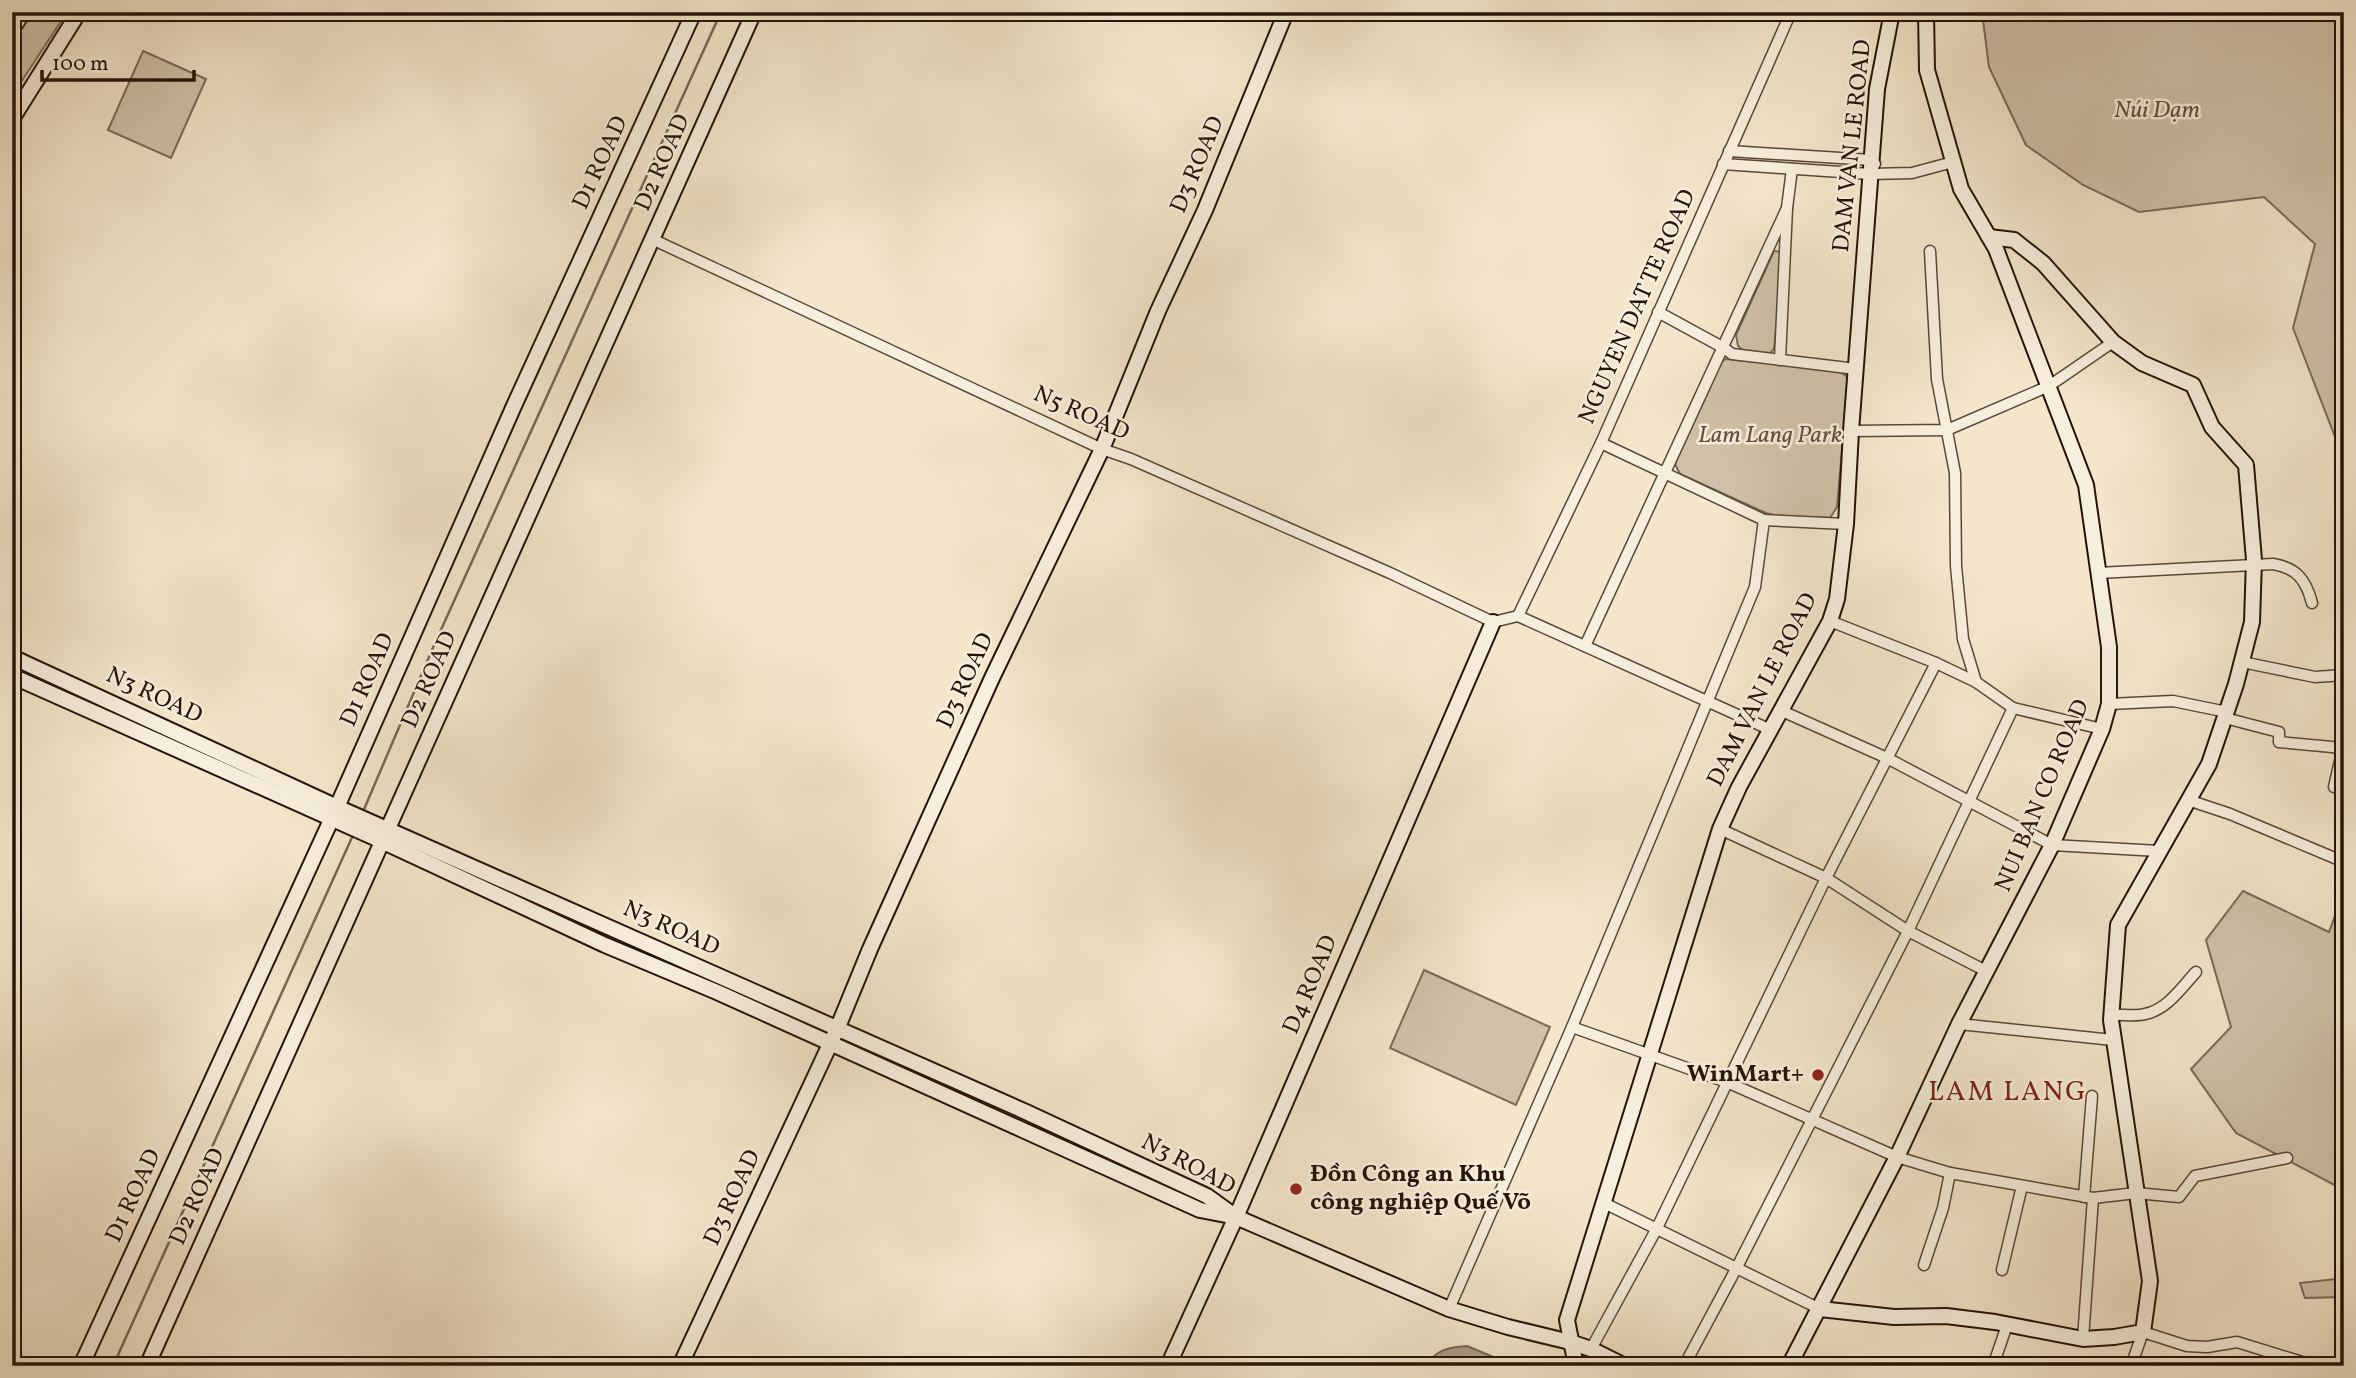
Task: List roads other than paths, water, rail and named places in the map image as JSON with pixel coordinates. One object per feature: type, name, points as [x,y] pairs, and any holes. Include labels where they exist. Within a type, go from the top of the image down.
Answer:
[{"type":"highway","points":[[12,26],[21,12]]},
{"type":"street","points":[[12,119],[79,12]]},
{"type":"street","name":"D1 ROAD","points":[[81,1366],[338,814],[507,420],[694,12]]},
{"type":"street","name":"D2 ROAD","points":[[147,1366],[381,833],[654,240],[754,12]]},
{"type":"street","name":"D3 ROAD","points":[[680,1366],[838,1027],[992,678],[1102,449],[1158,310],[1205,210],[1286,12]]},
{"type":"street","name":"NGUYEN DAT TE ROAD","points":[[1518,616],[1601,443],[1791,12]]},
{"type":"street","name":"DAM VAN LE ROAD","points":[[1576,1366],[1567,1320],[1720,829],[1739,787],[1830,621],[1838,599],[1846,524],[1877,89],[1892,12]]},
{"type":"street","name":"NUI BAN CO ROAD","points":[[1789,1366],[1897,1157],[1959,1024],[2052,845],[2102,729],[2109,704],[2109,647],[2086,485],[1996,249],[1961,189],[1927,71],[1926,12]]},
{"type":"street","points":[[1729,151],[1870,167],[1885,174],[1912,173],[1953,162]]},
{"type":"street","points":[[1723,164],[1792,169],[1870,167]]},
{"type":"street","points":[[1780,360],[1787,208],[1792,169]]},
{"type":"street","points":[[1585,646],[1787,208]]},
{"type":"street","points":[[1989,237],[2014,240],[2043,263],[2113,342],[2142,363],[2193,385],[2213,427],[2246,465],[2254,565],[2252,622],[2242,662],[2209,764],[2118,925],[2111,1015],[2113,1040],[2150,1281],[2143,1332],[2131,1366]]},
{"type":"street","name":"N5 ROAD","points":[[654,240],[1102,449],[1390,573],[1493,622]]},
{"type":"street","points":[[1930,251],[1937,379],[1955,473],[1956,566],[1963,639],[1976,682]]},
{"type":"street","points":[[1658,312],[1732,354],[1856,369]]},
{"type":"street","points":[[1851,431],[1947,430],[2049,386],[2113,342]]},
{"type":"street","points":[[1601,443],[1764,520],[1846,524]]},
{"type":"street","points":[[1450,1309],[1572,1027],[1755,587],[1764,520]]},
{"type":"street","points":[[2098,573],[2273,564],[2296,572],[2309,592],[2312,603]]},
{"type":"street","points":[[1493,622],[1518,616],[1771,730]]},
{"type":"street","points":[[1830,621],[1936,663],[1976,682],[2013,708],[2102,729]]},
{"type":"street","name":"D4 ROAD","points":[[1168,1366],[1236,1217],[1493,622]]},
{"type":"street","name":"N3 ROAD","points":[[12,657],[94,694],[338,814]]},
{"type":"street","points":[[2242,662],[2315,677],[2344,675]]},
{"type":"street","points":[[1591,1349],[1656,1230],[1826,878],[1936,663]]},
{"type":"street","name":"N3 ROAD","points":[[12,676],[613,929],[838,1027],[1208,1196],[1236,1217]]},
{"type":"street","points":[[88,710],[94,694]]},
{"type":"street","points":[[2109,704],[2173,701],[2278,732],[2279,741],[2343,748],[2334,787]]},
{"type":"street","points":[[1684,1366],[1908,931],[2013,708]]},
{"type":"street","points":[[1782,711],[1887,758],[2052,845],[2159,851]]},
{"type":"street","points":[[2188,800],[2230,814],[2337,859]]},
{"type":"street","points":[[1720,829],[1826,878],[1908,931],[1986,971]]},
{"type":"street","name":"N3 ROAD","points":[[381,833],[605,945],[1200,1210],[1236,1217]]},
{"type":"street","points":[[605,945],[613,929]]},
{"type":"street","points":[[2111,1015],[2140,1015],[2156,1010],[2170,1000],[2196,972]]},
{"type":"street","points":[[1959,1024],[2113,1040]]},
{"type":"street","points":[[1572,1027],[1728,1083],[1897,1157],[1950,1173],[2089,1198],[2136,1193],[2179,1197],[2195,1176],[2287,1158]]},
{"type":"street","points":[[2083,1339],[2092,1096]]},
{"type":"street","points":[[1924,1265],[1940,1218],[1950,1173]]},
{"type":"street","points":[[2002,1270],[2022,1186]]},
{"type":"street","points":[[1604,1203],[1820,1309],[1894,1317],[1946,1316],[2083,1339],[2143,1332],[2187,1346],[2207,1347],[2237,1342],[2315,1366]]},
{"type":"street","points":[[1236,1217],[1450,1309],[1570,1342],[1625,1366]]},
{"type":"street","points":[[1993,1366],[2007,1325]]},
{"type":"waterway","points":[[362,814],[435,643],[721,12]]},
{"type":"waterway","points":[[113,1366],[354,833]]},
{"type":"place","name":"WinMart+","points":[[1818,1075]]},
{"type":"place","name":"Đồn Công an Khu công nghiệp Quế Võ","points":[[1296,1189]]},
{"type":"district","name":"LAM LANG","points":[[2008,1092]]},
{"type":"park label","name":"Núi Dạm","points":[[2157,111]]},
{"type":"park label","name":"Lam Lang Park","points":[[1770,436]]}]
